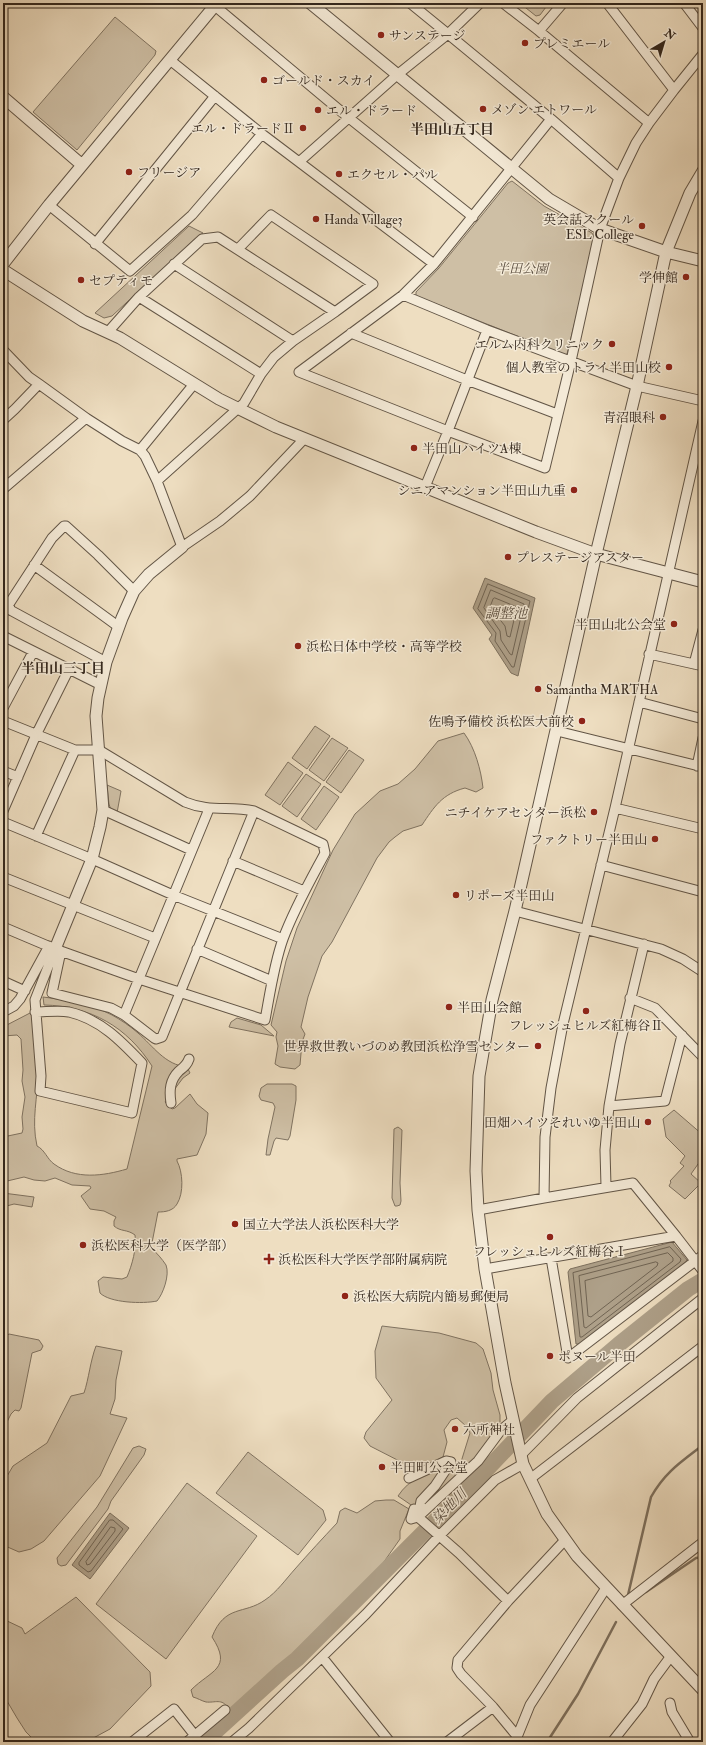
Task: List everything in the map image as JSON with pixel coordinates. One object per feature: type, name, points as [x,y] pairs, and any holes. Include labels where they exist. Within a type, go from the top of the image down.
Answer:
[{"type":"street","points":[[310,3],[511,170],[559,206],[600,229],[666,252],[703,261]]},
{"type":"street","points":[[410,3],[551,119],[619,178]]},
{"type":"street","points":[[299,162],[397,75],[448,34],[480,3]]},
{"type":"street","points":[[503,3],[539,31],[649,123]]},
{"type":"street","points":[[539,31],[563,3]]},
{"type":"street","points":[[607,3],[674,90]]},
{"type":"street","points":[[684,3],[703,28]]},
{"type":"street","points":[[3,264],[49,204],[216,5],[349,118],[473,217]]},
{"type":"street","points":[[551,119],[434,264],[403,295],[299,372],[545,468],[571,361],[600,229],[619,178],[636,143],[649,123],[703,54]]},
{"type":"street","points":[[170,60],[262,134],[434,264]]},
{"type":"street","points":[[95,244],[215,96]]},
{"type":"street","points":[[3,97],[82,165]]},
{"type":"street","points":[[49,204],[95,244],[130,271],[192,215],[262,134]]},
{"type":"street","points":[[703,171],[690,193],[666,252],[637,386],[596,554],[557,732],[515,911],[492,1000],[479,1076],[475,1154],[478,1210],[485,1269],[512,1421],[521,1456],[530,1479],[548,1514],[577,1556],[703,1690]]},
{"type":"street","points":[[157,481],[165,475],[184,455],[244,403],[261,374],[274,357],[373,284],[271,215],[238,249]]},
{"type":"street","points":[[108,332],[139,297],[202,239],[218,237],[335,312]]},
{"type":"street","points":[[174,264],[294,341]]},
{"type":"street","points":[[3,270],[83,322],[108,332],[129,343],[237,409],[304,439],[536,532],[596,554],[667,574],[703,582]]},
{"type":"street","points":[[403,295],[487,330],[637,386],[703,401]]},
{"type":"street","points":[[139,297],[261,374]]},
{"type":"street","points":[[425,487],[487,330]]},
{"type":"street","points":[[352,333],[467,380],[557,414]]},
{"type":"street","points":[[3,350],[39,384],[86,418],[122,441],[140,450],[145,456],[157,481],[182,547]]},
{"type":"street","points":[[3,420],[16,410],[39,384]]},
{"type":"street","points":[[140,450],[194,384]]},
{"type":"street","points":[[3,489],[86,418]]},
{"type":"street","points":[[544,1198],[545,1137],[551,1088],[563,1024],[628,750],[703,421]]},
{"type":"street","points":[[35,1012],[68,1012],[83,1016],[100,1024],[127,1046],[142,1063],[132,1113],[40,1091],[41,1076],[35,1012],[35,1000],[92,859],[98,840],[103,810],[96,716],[106,662],[129,600],[149,574],[182,547],[220,521],[250,496],[304,439]]},
{"type":"street","points":[[106,662],[10,610],[9,604],[52,538],[64,526],[66,526],[98,555],[134,592]]},
{"type":"street","points":[[34,565],[119,627]]},
{"type":"street","points":[[649,654],[699,665],[703,630]]},
{"type":"street","points":[[3,636],[101,685]]},
{"type":"street","points":[[3,708],[33,652]]},
{"type":"street","points":[[3,811],[36,735],[68,669]]},
{"type":"street","points":[[639,702],[703,719]]},
{"type":"street","points":[[3,721],[76,750],[99,750],[185,802],[198,807],[209,809],[245,809],[254,811],[323,844],[325,853],[304,891],[283,939],[272,981],[265,1020],[139,980],[3,927]]},
{"type":"street","points":[[557,732],[700,766],[703,738]]},
{"type":"street","points":[[36,836],[76,750]]},
{"type":"street","points":[[3,771],[18,777]]},
{"type":"street","points":[[614,808],[703,829]]},
{"type":"street","points":[[124,1015],[209,809]]},
{"type":"street","points":[[103,810],[192,850]]},
{"type":"street","points":[[55,948],[52,993],[101,1004],[124,1015],[154,1038],[156,1039],[162,1037],[254,811]]},
{"type":"street","points":[[3,822],[173,895],[283,939]]},
{"type":"street","points":[[233,861],[304,891]]},
{"type":"street","points":[[601,865],[703,892]]},
{"type":"street","points":[[3,877],[155,938]]},
{"type":"street","points":[[515,911],[644,944],[677,955],[703,972]]},
{"type":"street","points":[[606,1186],[605,1150],[609,1106],[620,1044],[644,944]]},
{"type":"street","points":[[3,1012],[14,1006],[55,948]]},
{"type":"street","points":[[197,949],[272,981]]},
{"type":"street","points":[[3,981],[25,991]]},
{"type":"street","points":[[630,998],[655,1008],[703,1057]]},
{"type":"street","points":[[609,1106],[665,1101],[682,1035]]},
{"type":"street","points":[[171,1103],[169,1092],[174,1076],[188,1064],[189,1059]]},
{"type":"street","points":[[478,1210],[606,1186],[633,1183],[701,1264],[568,1358],[551,1258]]},
{"type":"street","points":[[485,1269],[676,1236]]},
{"type":"street","points":[[232,1742],[249,1728],[366,1614],[437,1534],[521,1456],[577,1398],[703,1298]]},
{"type":"street","points":[[530,1479],[703,1346]]},
{"type":"street","points":[[417,1515],[478,1461],[501,1430],[512,1421]]},
{"type":"street","points":[[409,1478],[446,1461],[451,1462],[435,1486],[421,1501],[417,1515]]},
{"type":"street","points":[[417,1515],[508,1601]]},
{"type":"street","points":[[516,1739],[493,1707],[461,1674],[457,1668],[458,1660],[508,1601],[565,1540]]},
{"type":"street","points":[[622,1605],[703,1542]]},
{"type":"street","points":[[516,1739],[530,1704],[606,1588]]},
{"type":"street","points":[[612,1742],[642,1704],[654,1679],[671,1656]]},
{"type":"street","points":[[322,1657],[390,1742]]},
{"type":"street","points":[[670,1703],[672,1712],[690,1742]]},
{"type":"street","points":[[447,1742],[493,1707]]},
{"type":"street","points":[[132,1742],[174,1709],[198,1738]]},
{"type":"street","points":[[187,1742],[198,1738],[225,1710]]},
{"type":"green space","points":[[549,3],[540,15],[536,16],[521,4]]},
{"type":"green space","points":[[115,17],[156,51],[155,55],[77,150],[33,112]]},
{"type":"green space","name":"半田公園","points":[[512,181],[544,206],[592,233],[595,239],[567,354],[565,355],[416,296],[416,292],[439,268],[508,183]]},
{"type":"green space","points":[[189,226],[203,233],[112,316],[104,318],[95,313]]},
{"type":"green space","points":[[315,726],[330,736],[307,769],[292,758]]},
{"type":"green space","points":[[464,733],[477,759],[483,788],[476,792],[465,788],[450,794],[439,802],[422,825],[403,831],[389,842],[377,858],[332,942],[322,956],[308,997],[301,1027],[305,1034],[302,1042],[300,1065],[295,1069],[280,1067],[275,1064],[278,1046],[276,1037],[277,1032],[271,1025],[286,961],[297,928],[333,850],[355,814],[380,791],[398,784],[415,769],[438,741]]},
{"type":"green space","points":[[332,738],[348,748],[324,781],[309,770]]},
{"type":"green space","points":[[349,750],[364,760],[341,793],[326,782]]},
{"type":"green space","points":[[288,762],[303,773],[280,805],[265,795]]},
{"type":"green space","points":[[306,774],[321,784],[297,817],[282,806]]},
{"type":"green space","points":[[107,785],[121,791],[117,813],[111,810]]},
{"type":"green space","points":[[324,786],[339,797],[316,830],[301,819]]},
{"type":"green space","points":[[43,997],[87,1005],[104,1011],[125,1023],[166,1059],[172,1063],[187,1067],[190,1073],[183,1078],[165,1102],[172,1109],[190,1094],[197,1104],[208,1113],[206,1134],[197,1155],[177,1159],[181,1171],[182,1188],[177,1204],[171,1210],[158,1212],[151,1248],[166,1265],[167,1274],[164,1289],[157,1301],[119,1301],[111,1299],[100,1293],[98,1281],[103,1277],[122,1279],[127,1277],[134,1256],[135,1235],[114,1226],[116,1217],[104,1211],[90,1209],[81,1196],[91,1188],[90,1186],[72,1185],[55,1178],[45,1181],[24,1177],[3,1182],[3,1137],[22,1133],[22,1117],[25,1097],[22,1081],[23,1070],[21,1039],[17,1035],[3,1036],[3,1027],[30,1013],[33,1019],[38,1066],[35,1118],[35,1136],[37,1146],[54,1164],[71,1173],[99,1175],[127,1169],[152,1066],[131,1040],[106,1021],[77,1009],[44,1005]]},
{"type":"green space","points":[[237,1018],[261,1025],[274,1036],[229,1027],[231,1022]]},
{"type":"green space","points":[[267,1084],[292,1084],[296,1086],[296,1100],[290,1136],[288,1140],[276,1138],[270,1155],[266,1155],[275,1107],[273,1103],[261,1100],[259,1096],[261,1088]]},
{"type":"green space","points":[[674,1110],[703,1135],[703,1157],[691,1174],[701,1183],[685,1199],[669,1186],[670,1181],[684,1166],[680,1163],[685,1156],[666,1137],[663,1119]]},
{"type":"green space","points":[[398,1127],[402,1130],[400,1183],[401,1201],[400,1205],[395,1206],[392,1198],[394,1129]]},
{"type":"green space","points":[[3,1193],[34,1197],[32,1207],[14,1204],[3,1207]]},
{"type":"green space","points":[[382,1326],[439,1333],[476,1343],[483,1349],[491,1373],[493,1390],[500,1415],[500,1422],[477,1459],[421,1511],[424,1501],[453,1468],[461,1462],[470,1433],[466,1426],[457,1418],[451,1420],[444,1430],[447,1442],[443,1457],[422,1468],[415,1469],[370,1446],[364,1438],[366,1432],[392,1400],[376,1378],[375,1351]]},
{"type":"green space","points":[[9,1334],[39,1340],[43,1346],[41,1350],[32,1353],[21,1408],[19,1411],[15,1410],[11,1414],[6,1424],[3,1424],[3,1338]]},
{"type":"green space","points":[[96,1346],[122,1351],[116,1380],[115,1399],[110,1414],[127,1418],[100,1476],[44,1541],[31,1549],[19,1552],[3,1545],[3,1483],[13,1466],[47,1443],[71,1396],[84,1393]]},
{"type":"green space","points":[[139,1446],[146,1449],[144,1455],[111,1501],[108,1509],[66,1565],[61,1566],[58,1564],[57,1558],[97,1507],[133,1448]]},
{"type":"green space","points":[[248,1452],[323,1510],[326,1520],[298,1555],[216,1493]]},
{"type":"green space","points":[[446,1463],[418,1504],[414,1507],[398,1496],[413,1480]]},
{"type":"green space","points":[[187,1483],[257,1536],[166,1659],[96,1604]]},
{"type":"green space","points":[[394,1500],[409,1509],[400,1531],[400,1539],[374,1576],[295,1657],[277,1670],[234,1710],[228,1708],[221,1702],[206,1702],[193,1697],[191,1690],[212,1673],[220,1663],[218,1648],[212,1637],[223,1619],[236,1612],[257,1605],[273,1593],[337,1523],[340,1511],[345,1508],[357,1513],[375,1501]]},
{"type":"green space","points":[[76,1597],[150,1672],[151,1686],[110,1729],[86,1742],[36,1742],[26,1732],[17,1718],[7,1701],[3,1690],[3,1619],[22,1628],[25,1634]]},
{"type":"water","name":"調整池","points":[[485,578],[535,598],[518,676],[511,673],[489,639],[492,635],[473,608]]},
{"type":"water","points":[[672,1242],[687,1260],[685,1263],[581,1344],[576,1344],[568,1272],[570,1269]]},
{"type":"water","points":[[110,1513],[129,1528],[90,1579],[72,1565]]},
{"type":"waterway","name":"染地川","points":[[204,1742],[297,1659],[490,1466],[552,1401],[618,1345],[688,1289],[703,1280]]},
{"type":"waterway","points":[[628,1595],[651,1497],[656,1488],[668,1474],[703,1445]]},
{"type":"waterway","points":[[646,1592],[696,1558],[703,1557]]},
{"type":"waterway","points":[[547,1742],[578,1694],[616,1622]]},
{"type":"place","name":"サンステージ","points":[[381,35]]},
{"type":"place","name":"プレミエール","points":[[525,43]]},
{"type":"place","name":"ゴールド・スカイ","points":[[264,80]]},
{"type":"place","name":"メゾン エトワール","points":[[483,109]]},
{"type":"place","name":"エル・ドラード","points":[[318,110]]},
{"type":"place","name":"エル・ドラードⅡ","points":[[303,128]]},
{"type":"place","name":"フリージア","points":[[129,172]]},
{"type":"place","name":"エクセル・パル","points":[[339,174]]},
{"type":"place","name":"Handa Village3","points":[[316,219]]},
{"type":"place","name":"英会話スクール ESL College","points":[[642,226]]},
{"type":"place","name":"学伸館","points":[[686,277]]},
{"type":"place","name":"セプティモ","points":[[81,280]]},
{"type":"place","name":"エルム内科クリニック","points":[[612,344]]},
{"type":"place","name":"個人教室のトライ半田山校","points":[[669,367]]},
{"type":"place","name":"青沼眼科","points":[[663,417]]},
{"type":"place","name":"半田山ハイツA棟","points":[[414,448]]},
{"type":"place","name":"シニアマンション半田山九重","points":[[574,490]]},
{"type":"place","name":"プレステージアスター","points":[[508,557]]},
{"type":"place","name":"半田山北公会堂","points":[[674,624]]},
{"type":"place","name":"浜松日体中学校・高等学校","points":[[298,646]]},
{"type":"place","name":"Samantha MARTHA","points":[[538,689]]},
{"type":"place","name":"佐鳴予備校 浜松医大前校","points":[[582,721]]},
{"type":"place","name":"ニチイケアセンター浜松","points":[[594,812]]},
{"type":"place","name":"ファクトリー半田山","points":[[655,839]]},
{"type":"place","name":"リポーズ半田山","points":[[456,895]]},
{"type":"place","name":"半田山会館","points":[[449,1007]]},
{"type":"place","name":"フレッシュヒルズ紅梅谷Ⅱ","points":[[586,1011]]},
{"type":"place","name":"世界救世教いづのめ教団浜松浄雪センター","points":[[538,1046]]},
{"type":"place","name":"田畑ハイツそれいゆ半田山","points":[[648,1122]]},
{"type":"place","name":"国立大学法人浜松医科大学","points":[[235,1224]]},
{"type":"place","name":"フレッシュヒルズ紅梅谷Ⅰ","points":[[550,1237]]},
{"type":"place","name":"浜松医科大学（医学部）","points":[[83,1245]]},
{"type":"place","name":"浜松医科大学医学部附属病院","points":[[269,1259]]},
{"type":"place","name":"浜松医大病院内簡易郵便局","points":[[345,1296]]},
{"type":"place","name":"ポヌール半田","points":[[550,1356]]},
{"type":"place","name":"六所神社","points":[[455,1429]]},
{"type":"place","name":"半田町公会堂","points":[[382,1467]]},
{"type":"district","name":"半田山五丁目","points":[[452,129]]},
{"type":"district","name":"半田山三丁目","points":[[63,668]]}]
